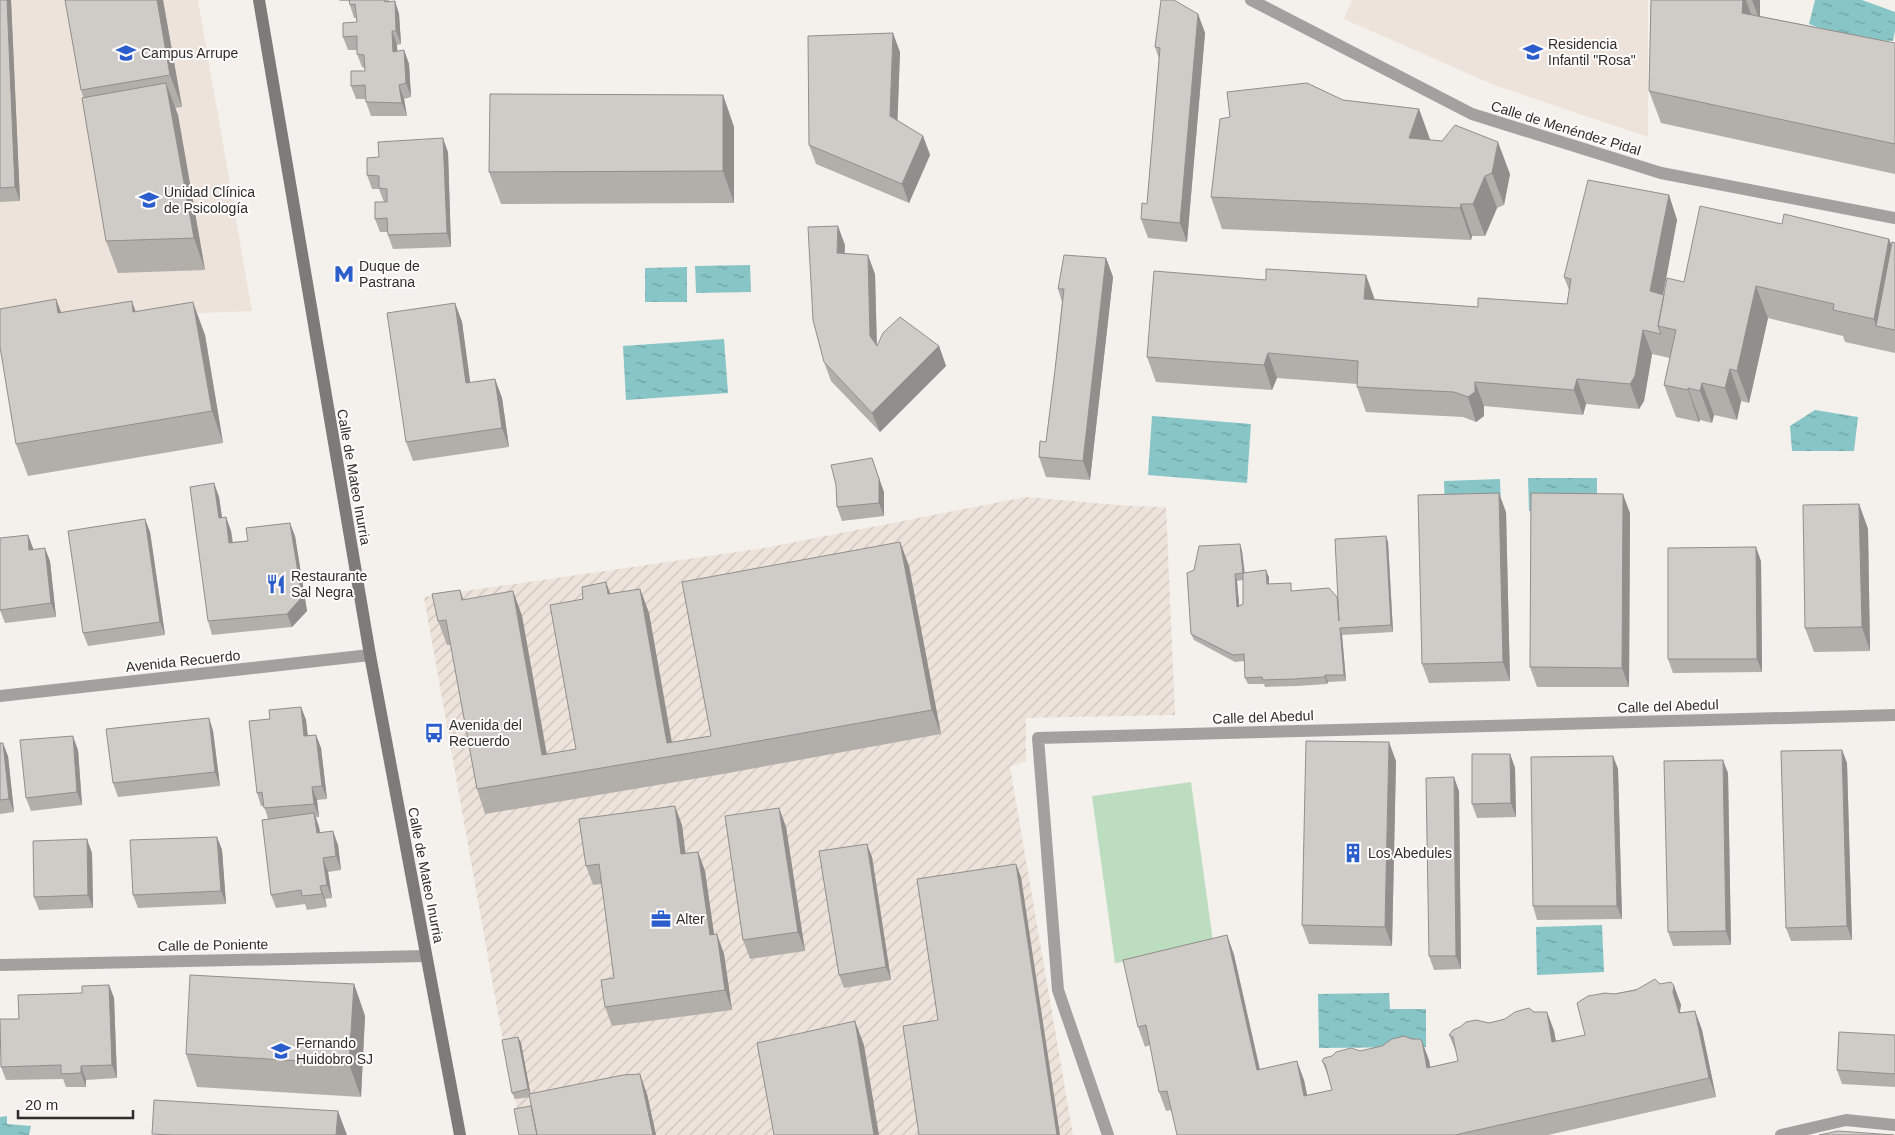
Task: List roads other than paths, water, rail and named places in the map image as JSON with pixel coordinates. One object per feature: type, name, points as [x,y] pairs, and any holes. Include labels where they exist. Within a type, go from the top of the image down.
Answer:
[{"type":"main road","name":"Calle de Mateo Inurria","points":[[259,0],[370,655],[460,1135]]},
{"type":"street","name":"Calle de Menéndez Pidal","points":[[1251,0],[1472,114],[1661,173],[1895,218]]},
{"type":"street","name":"Avenida Recuerdo","points":[[0,696],[370,655]]},
{"type":"street","name":"Calle del Abedul","points":[[1108,1135],[1058,990],[1038,738],[1895,715]]},
{"type":"street","name":"Calle de Poniente","points":[[0,965],[426,956]]},
{"type":"street","points":[[1781,1135],[1846,1120],[1895,1124]]},
{"type":"water","points":[[1815,0],[1862,0],[1895,12],[1893,41],[1850,39],[1809,24]]},
{"type":"water","points":[[750,265],[751,292],[696,293],[695,266]]},
{"type":"water","points":[[687,267],[687,302],[645,302],[645,268]]},
{"type":"water","points":[[724,339],[728,393],[626,400],[623,346]]},
{"type":"water","points":[[1815,410],[1858,417],[1854,451],[1792,451],[1790,426]]},
{"type":"water","points":[[1152,416],[1251,424],[1247,483],[1148,475]]},
{"type":"water","points":[[1528,478],[1597,478],[1597,510],[1529,511]]},
{"type":"water","points":[[1500,479],[1501,508],[1445,510],[1444,481]]},
{"type":"water","points":[[1602,925],[1604,972],[1537,975],[1536,927]]},
{"type":"water","points":[[1389,993],[1390,1009],[1426,1009],[1426,1047],[1319,1048],[1318,994]]},
{"type":"water","points":[[7,1116],[7,1124],[31,1126],[29,1135],[0,1135],[0,1117]]},
{"type":"place","name":"Residencia Infantil \"Rosa\"","points":[[1533,52]]},
{"type":"place","name":"Campus Arrupe","points":[[126,53]]},
{"type":"place","name":"Unidad Clínica de Psicología","points":[[149,200]]},
{"type":"place","name":"Duque de Pastrana","points":[[344,274]]},
{"type":"place","name":"Restaurante Sal Negra","points":[[276,584]]},
{"type":"place","name":"Avenida del Recuerdo","points":[[434,733]]},
{"type":"place","name":"Los Abedules","points":[[1353,853]]},
{"type":"place","name":"Alter","points":[[661,919]]},
{"type":"place","name":"Fernando Huidobro SJ","points":[[281,1051]]}]
